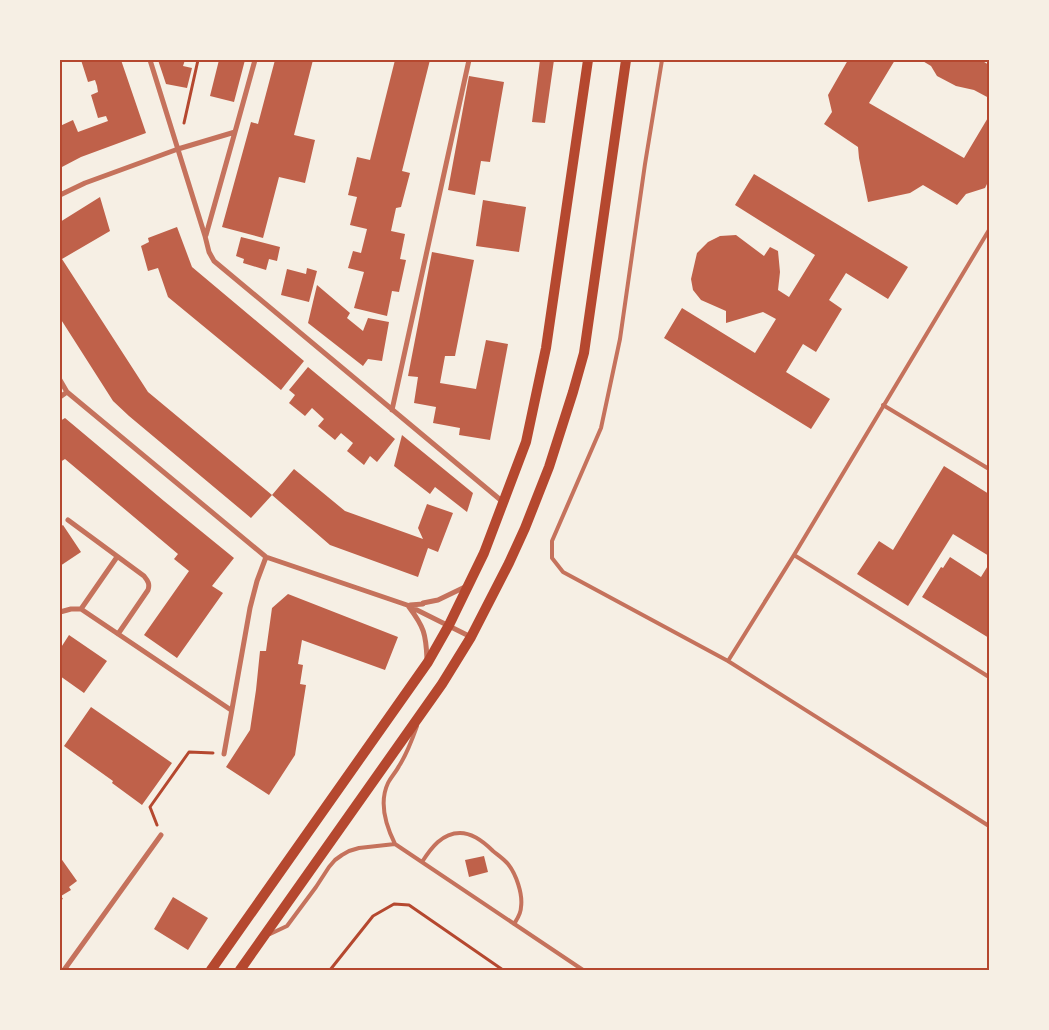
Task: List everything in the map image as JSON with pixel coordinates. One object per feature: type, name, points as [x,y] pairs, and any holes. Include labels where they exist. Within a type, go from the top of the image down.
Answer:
[{"type":"main road","points":[[211,970],[428,662],[449,625],[484,553],[526,442],[546,348],[588,60]]},
{"type":"main road","points":[[240,970],[442,684],[471,637],[509,563],[539,494],[562,427],[584,353],[626,60]]},
{"type":"street","points":[[150,60],[214,261],[503,502]]},
{"type":"street","points":[[206,236],[256,60]]},
{"type":"street","points":[[392,410],[468,60]]},
{"type":"street","points":[[60,195],[85,183],[178,148],[235,132]]},
{"type":"street","points":[[60,380],[68,392],[266,557],[407,605],[471,637]]},
{"type":"street","points":[[60,396],[68,392]]},
{"type":"street","points":[[68,520],[144,576],[149,583],[149,587],[118,634]]},
{"type":"street","points":[[81,609],[117,557]]},
{"type":"street","points":[[224,754],[250,608],[266,557]]},
{"type":"street","points":[[407,605],[423,604],[438,600],[469,585]]},
{"type":"street","points":[[407,605],[426,636],[428,662]]},
{"type":"street","points":[[60,612],[81,609],[231,710]]},
{"type":"street","points":[[64,970],[161,835]]},
{"type":"lane","points":[[662,60],[620,339],[603,419],[601,428],[552,541],[552,558],[563,572],[728,661],[989,826]]},
{"type":"lane","points":[[728,661],[794,555],[989,230]]},
{"type":"lane","points":[[883,405],[989,469]]},
{"type":"lane","points":[[794,555],[989,676]]},
{"type":"lane","points":[[420,716],[409,747],[400,766],[388,784],[385,796],[386,820],[395,844],[583,970]]},
{"type":"lane","points":[[422,862],[430,849],[447,836],[460,833],[481,840],[507,863],[517,880],[522,899],[521,909],[514,924]]},
{"type":"lane","points":[[263,937],[287,926],[329,867],[342,855],[359,848],[395,844]]},
{"type":"path","points":[[178,148],[198,60]]},
{"type":"path","points":[[161,835],[150,807],[190,752],[224,754]]},
{"type":"path","points":[[330,970],[373,916],[394,904],[410,905],[503,970]]},
{"type":"building","points":[[81,60],[121,60],[146,133],[81,157],[60,168],[60,126],[73,120],[78,132],[108,121],[106,116],[98,118],[91,95],[98,92],[97,86],[95,80],[88,82]]},
{"type":"building","points":[[158,60],[185,60],[183,66],[192,68],[187,88],[166,84]]},
{"type":"building","points":[[219,60],[245,60],[234,102],[210,96]]},
{"type":"building","points":[[275,60],[313,60],[294,135],[315,140],[305,183],[279,177],[263,238],[222,227],[251,122],[258,124]]},
{"type":"building","points":[[395,60],[430,60],[402,171],[410,173],[401,207],[396,208],[391,231],[405,234],[400,259],[406,260],[399,292],[392,291],[387,316],[354,308],[364,272],[348,268],[353,251],[361,253],[367,229],[350,225],[357,197],[348,195],[357,157],[370,160]]},
{"type":"building","points":[[540,60],[554,60],[545,123],[532,122]]},
{"type":"building","points":[[848,60],[895,60],[869,103],[964,158],[989,116],[989,180],[985,188],[966,194],[957,205],[923,185],[910,193],[868,202],[858,147],[824,124],[832,112],[828,95]]},
{"type":"building","points":[[921,60],[981,60],[989,65],[989,98],[974,90],[956,86],[937,76],[931,66]]},
{"type":"building","points":[[469,76],[504,82],[490,162],[481,161],[475,195],[448,190]]},
{"type":"building","points":[[754,174],[908,267],[888,299],[846,273],[829,300],[842,309],[816,352],[803,344],[786,372],[830,399],[811,429],[664,338],[682,308],[755,353],[776,319],[763,312],[726,323],[726,311],[701,300],[693,290],[691,279],[697,253],[708,242],[720,236],[736,235],[764,256],[770,247],[778,251],[780,272],[778,290],[789,297],[815,255],[735,205]]},
{"type":"building","points":[[100,197],[110,231],[62,259],[148,392],[272,495],[251,518],[113,401],[60,318],[60,222]]},
{"type":"building","points":[[483,200],[526,207],[519,252],[476,246]]},
{"type":"building","points":[[177,227],[192,267],[304,361],[281,390],[168,297],[158,268],[148,271],[141,246],[149,242],[148,238]]},
{"type":"building","points":[[241,237],[280,247],[277,261],[269,259],[266,270],[243,263],[244,259],[236,256]]},
{"type":"building","points":[[432,252],[474,260],[455,356],[445,356],[440,383],[476,389],[486,340],[508,344],[490,440],[459,435],[460,428],[433,423],[436,407],[414,403],[418,377],[408,376]]},
{"type":"building","points":[[307,268],[317,271],[309,302],[281,295],[287,269],[306,274]]},
{"type":"building","points":[[317,285],[350,313],[347,318],[363,331],[368,318],[389,322],[382,361],[368,359],[363,366],[308,323]]},
{"type":"building","points":[[308,367],[395,439],[377,462],[370,456],[364,465],[347,451],[353,443],[341,433],[335,440],[318,426],[324,419],[312,408],[305,416],[289,403],[295,395],[289,390]]},
{"type":"building","points":[[65,418],[234,558],[212,586],[223,593],[177,658],[144,635],[189,571],[174,559],[178,554],[65,459],[60,462],[60,421]]},
{"type":"building","points":[[402,435],[473,493],[467,512],[435,487],[430,494],[394,466]]},
{"type":"building","points":[[944,466],[989,494],[989,556],[953,534],[908,606],[857,574],[879,541],[893,550]]},
{"type":"building","points":[[294,469],[345,511],[423,539],[418,528],[427,504],[453,513],[438,552],[428,548],[418,577],[330,545],[272,495]]},
{"type":"building","points":[[63,525],[81,552],[60,566],[60,527]]},
{"type":"building","points":[[950,557],[981,577],[989,564],[989,638],[922,597],[941,567],[943,568]]},
{"type":"building","points":[[288,594],[398,637],[385,670],[302,640],[298,664],[303,665],[300,684],[306,685],[295,755],[269,795],[226,767],[250,730],[260,651],[266,651],[272,608]]},
{"type":"building","points":[[69,635],[107,661],[84,693],[60,676],[60,649]]},
{"type":"building","points":[[91,707],[172,763],[142,805],[112,783],[113,781],[64,746]]},
{"type":"building","points":[[484,856],[488,872],[469,877],[465,860]]},
{"type":"building","points":[[60,857],[77,881],[69,887],[71,890],[61,896],[63,899],[60,900]]},
{"type":"building","points":[[173,897],[208,918],[188,950],[154,929]]}]
